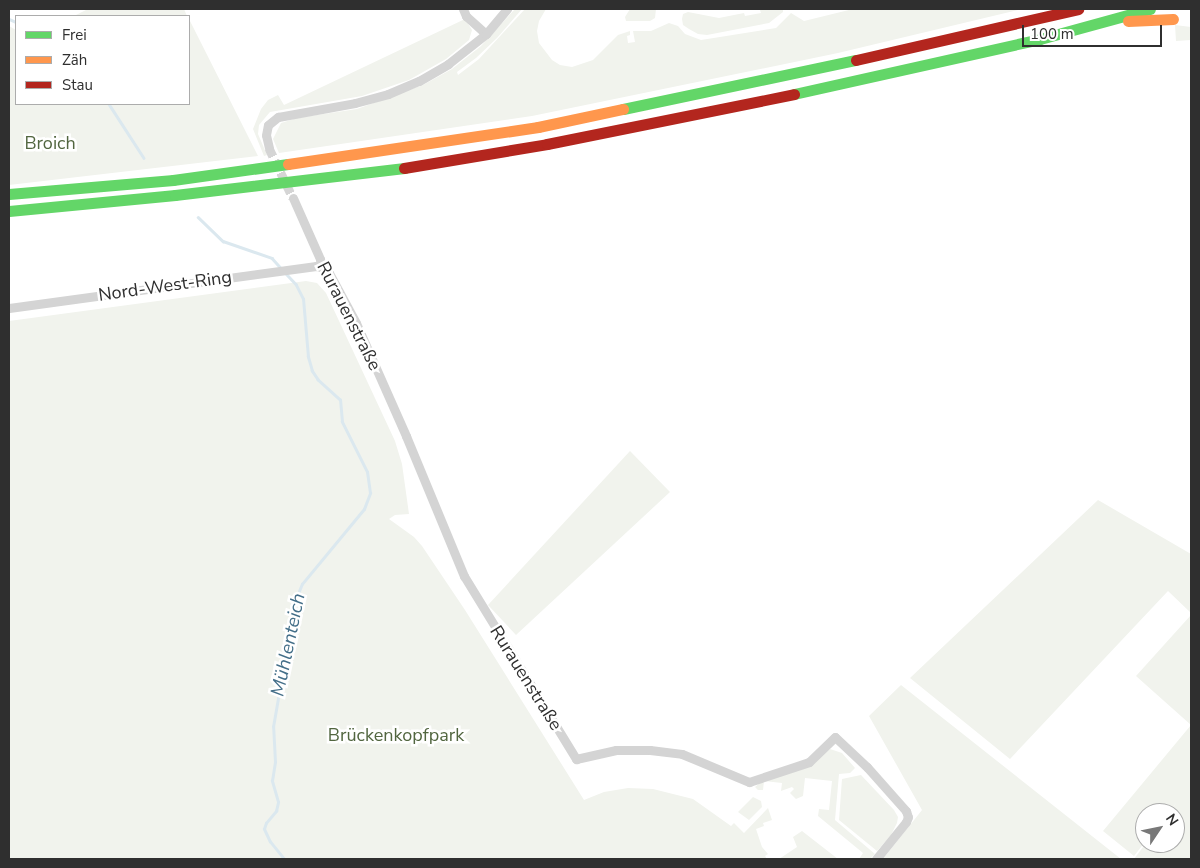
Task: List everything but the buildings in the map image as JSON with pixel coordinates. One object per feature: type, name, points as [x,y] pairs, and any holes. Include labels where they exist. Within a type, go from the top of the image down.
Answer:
[{"type":"highway","points":[[1034,20],[1064,9]]},
{"type":"highway","points":[[9,194],[173,180],[418,146],[538,127],[809,71],[1078,9]]},
{"type":"highway","points":[[9,211],[176,195],[411,167],[528,148],[823,88],[1040,39],[1150,9]]},
{"type":"highway","points":[[1101,22],[1173,19]]},
{"type":"street","points":[[462,9],[466,16],[486,34]]},
{"type":"street","points":[[270,148],[266,135],[268,125],[278,116],[355,103],[388,94],[418,81],[448,64],[486,34],[507,9]]},
{"type":"street","name":"Rurauenstraße","points":[[293,198],[320,259],[321,267],[333,280],[356,324],[406,436],[464,576],[576,759],[616,750],[650,750],[682,754],[749,782],[809,762],[835,737],[867,767],[906,811],[908,817],[906,822],[876,859]]},
{"type":"street","name":"Nord-West-Ring","points":[[9,308],[316,266],[321,267]]},
{"type":"green space","points":[[88,9],[184,9],[187,15],[76,15]]},
{"type":"green space","points":[[515,9],[522,9],[497,38],[476,58],[457,72],[458,75],[479,59],[525,9],[546,9],[539,21],[537,31],[539,43],[552,60],[560,65],[572,67],[593,60],[618,35],[630,31],[630,35],[627,36],[628,43],[635,42],[633,31],[651,31],[669,23],[678,26],[685,34],[701,40],[776,28],[791,13],[804,21],[853,9],[1022,9],[838,53],[532,116],[279,153],[273,139],[281,123],[297,118],[357,109],[423,85],[452,69],[481,46]]},
{"type":"green space","points":[[630,9],[656,9],[655,18],[650,21],[626,21],[625,17]]},
{"type":"green space","points":[[783,9],[783,12],[769,23],[707,35],[698,34],[689,29],[683,25],[682,19],[683,14],[688,12],[719,18],[744,13],[745,16],[761,13],[760,10]]},
{"type":"green space","points":[[465,19],[472,30],[469,40],[446,59],[409,80],[362,96],[270,112],[259,125],[258,134],[267,155],[264,156],[253,129],[261,109],[268,100],[278,95],[284,105]]},
{"type":"green space","name":"Broich","points":[[190,21],[258,156],[9,185],[9,26],[15,29],[15,105],[190,105]]},
{"type":"green space","points":[[1175,25],[1191,27],[1191,40],[1176,41]]},
{"type":"green space","name":"Brückenkopfpark","points":[[306,281],[317,283],[326,293],[395,441],[402,464],[409,514],[395,515],[389,519],[414,537],[422,546],[465,610],[584,800],[604,792],[628,788],[653,789],[693,799],[731,826],[734,823],[744,833],[768,808],[772,820],[763,823],[764,826],[756,829],[762,847],[768,854],[765,856],[767,859],[10,859],[9,321]]},
{"type":"green space","points":[[630,451],[670,492],[516,635],[488,605]]},
{"type":"green space","points":[[1098,500],[1191,554],[1191,613],[1168,591],[1010,759],[910,678]]},
{"type":"green space","points":[[1191,615],[1191,725],[1136,676]]},
{"type":"green space","points":[[901,685],[1121,859],[883,859],[922,810],[869,716]]},
{"type":"green space","points":[[1191,725],[1191,859],[1134,859],[1138,853],[1185,853],[1185,803],[1135,803],[1136,853],[1134,856],[1103,831]]},
{"type":"green space","points":[[830,749],[842,753],[855,768],[850,773],[839,774],[835,820],[875,854],[870,859],[859,859],[863,853],[818,816],[819,809],[829,810],[832,781],[805,778],[803,796],[796,799],[790,793],[794,789],[792,787],[781,791],[782,783],[764,781],[796,771]]},
{"type":"green space","points":[[861,775],[894,810],[898,817],[891,835],[877,851],[839,820],[842,779]]},
{"type":"green space","points":[[764,781],[763,790],[758,790],[755,787],[761,782]]},
{"type":"green space","points":[[753,797],[761,801],[762,807],[749,820],[738,812]]},
{"type":"green space","points":[[802,831],[838,859],[779,859],[797,847],[793,837]]},
{"type":"waterway","points":[[9,19],[15,22]]},
{"type":"waterway","points":[[110,105],[144,158]]},
{"type":"waterway","name":"Mühlenteich","points":[[198,217],[223,241],[272,258],[282,269]]},
{"type":"waterway","name":"Mühlenteich","points":[[284,859],[270,842],[264,829],[266,823],[276,811],[278,802],[272,781],[275,762],[273,727],[295,601],[302,584],[364,509],[370,493],[367,472],[342,422],[340,400],[318,380],[312,371],[308,357],[303,299],[296,285],[285,273]]},
{"type":"tunnel","points":[[269,148],[293,198]]},
{"type":"traffic: fast","points":[[794,94],[1040,39],[1150,9]]},
{"type":"traffic: fast","points":[[623,109],[856,60]]},
{"type":"traffic: fast","points":[[9,194],[173,180],[288,164]]},
{"type":"traffic: fast","points":[[9,211],[175,195],[404,168]]},
{"type":"traffic: slow","points":[[1128,21],[1173,19]]},
{"type":"traffic: slow","points":[[288,164],[538,127],[623,109]]},
{"type":"traffic: jam","points":[[856,60],[1078,9]]},
{"type":"traffic: jam","points":[[404,168],[547,144],[794,94]]}]
